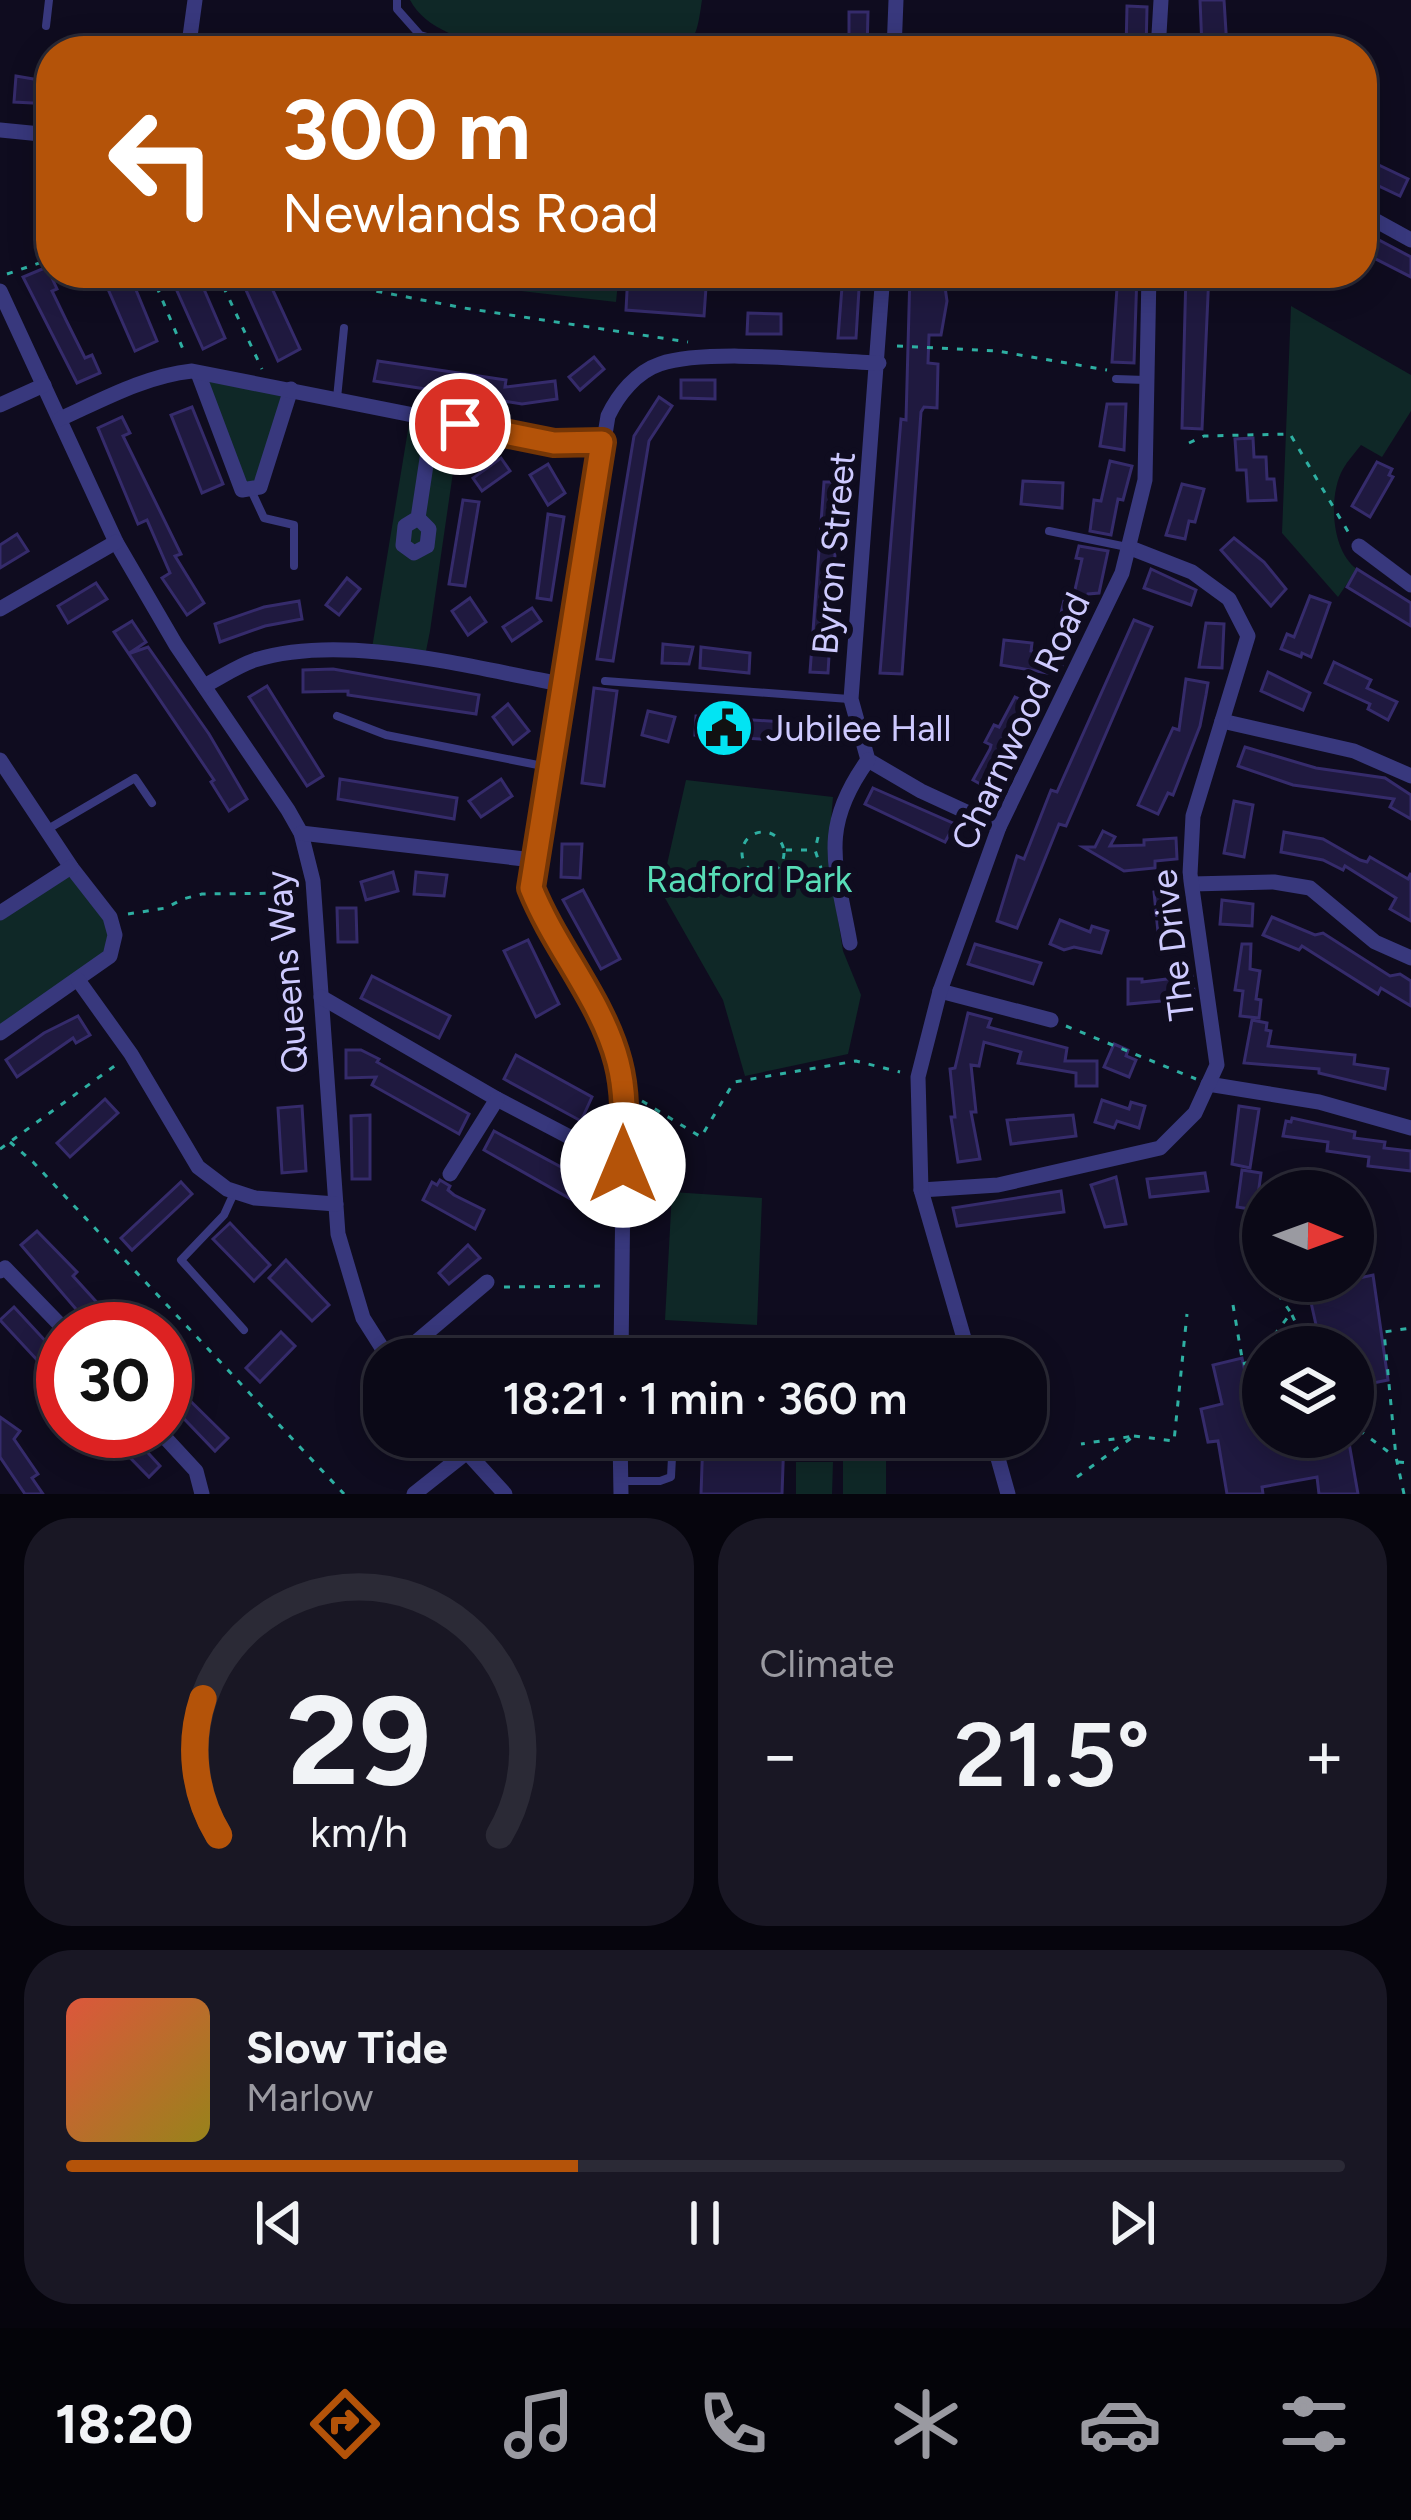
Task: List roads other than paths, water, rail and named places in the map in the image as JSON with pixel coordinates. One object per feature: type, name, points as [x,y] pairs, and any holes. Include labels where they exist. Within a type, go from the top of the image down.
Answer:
[{"type":"street","points":[[190,36],[195,0]]},
{"type":"street","points":[[895,36],[896,0]]},
{"type":"street","points":[[1159,36],[1161,0]]},
{"type":"street","points":[[0,130],[36,134]]},
{"type":"street","points":[[1377,221],[1411,240]]},
{"type":"street","name":"Byron Street","points":[[868,760],[850,699],[882,288]]},
{"type":"street","name":"Charnwood Road","points":[[964,1338],[922,1190],[918,1077],[940,991],[999,826],[1122,574],[1145,480],[1149,288]]},
{"type":"street","name":"Queens Way","points":[[0,291],[116,542],[301,833],[314,893],[338,1234],[363,1318],[378,1338]]},
{"type":"street","points":[[621,1338],[624,1093],[618,1060],[531,888],[608,416],[620,392],[657,364],[702,357],[879,354]]},
{"type":"street","points":[[60,418],[127,389],[172,374],[195,372],[554,443],[602,442]]},
{"type":"street","points":[[195,372],[242,490],[260,487],[291,389]]},
{"type":"street","points":[[0,405],[44,385]]},
{"type":"street","points":[[418,518],[433,419]]},
{"type":"street","points":[[0,609],[116,542]]},
{"type":"street","points":[[1359,546],[1404,579],[1411,558]]},
{"type":"street","name":"The Drive","points":[[1128,548],[1192,572],[1229,599],[1248,636],[1193,816],[1192,884],[1217,1065],[1208,1084]]},
{"type":"street","points":[[204,686],[253,661],[305,651],[388,655],[562,684]]},
{"type":"street","points":[[1222,721],[1354,751],[1411,776]]},
{"type":"street","points":[[0,760],[70,867],[110,917],[115,935],[110,956],[0,1033]]},
{"type":"street","points":[[850,943],[834,855],[836,815],[846,790],[868,760],[921,791],[999,826]]},
{"type":"street","points":[[301,833],[533,860]]},
{"type":"street","points":[[0,913],[70,867]]},
{"type":"street","points":[[1192,884],[1274,882],[1310,888],[1376,942],[1411,958]]},
{"type":"street","points":[[78,980],[131,1054],[198,1167],[234,1192],[255,1198],[336,1204]]},
{"type":"street","points":[[940,991],[1051,1020]]},
{"type":"street","points":[[321,997],[496,1099],[623,1165]]},
{"type":"street","points":[[922,1190],[998,1185],[1160,1148],[1195,1113],[1208,1084],[1319,1102],[1411,1128]]},
{"type":"street","points":[[450,1174],[496,1099]]},
{"type":"street","points":[[0,1270],[5,1268],[38,1302]]},
{"type":"street","points":[[419,1338],[488,1282]]},
{"type":"street","points":[[184,1458],[196,1471],[202,1494]]},
{"type":"street","points":[[414,1494],[459,1458]]},
{"type":"street","points":[[472,1458],[505,1494]]},
{"type":"street","points":[[998,1458],[1008,1494]]},
{"type":"lane","points":[[46,26],[49,0]]},
{"type":"lane","points":[[397,0],[398,9],[424,36]]},
{"type":"lane","points":[[337,398],[344,328]]},
{"type":"lane","points":[[1116,379],[1147,380]]},
{"type":"lane","points":[[251,489],[264,518],[294,525],[294,566]]},
{"type":"lane","points":[[1049,531],[1128,548]]},
{"type":"lane","points":[[605,681],[850,699]]},
{"type":"lane","points":[[338,716],[386,735],[548,767]]},
{"type":"lane","points":[[46,830],[135,778],[152,803]]},
{"type":"lane","points":[[234,1192],[224,1215],[182,1260],[244,1330]]},
{"type":"lane","points":[[621,1487],[671,1477],[672,1458]]},
{"type":"place","name":"Jubilee Hall","points":[[724,728]]},
{"type":"park label","name":"Radford Park","points":[[749,879]]}]
